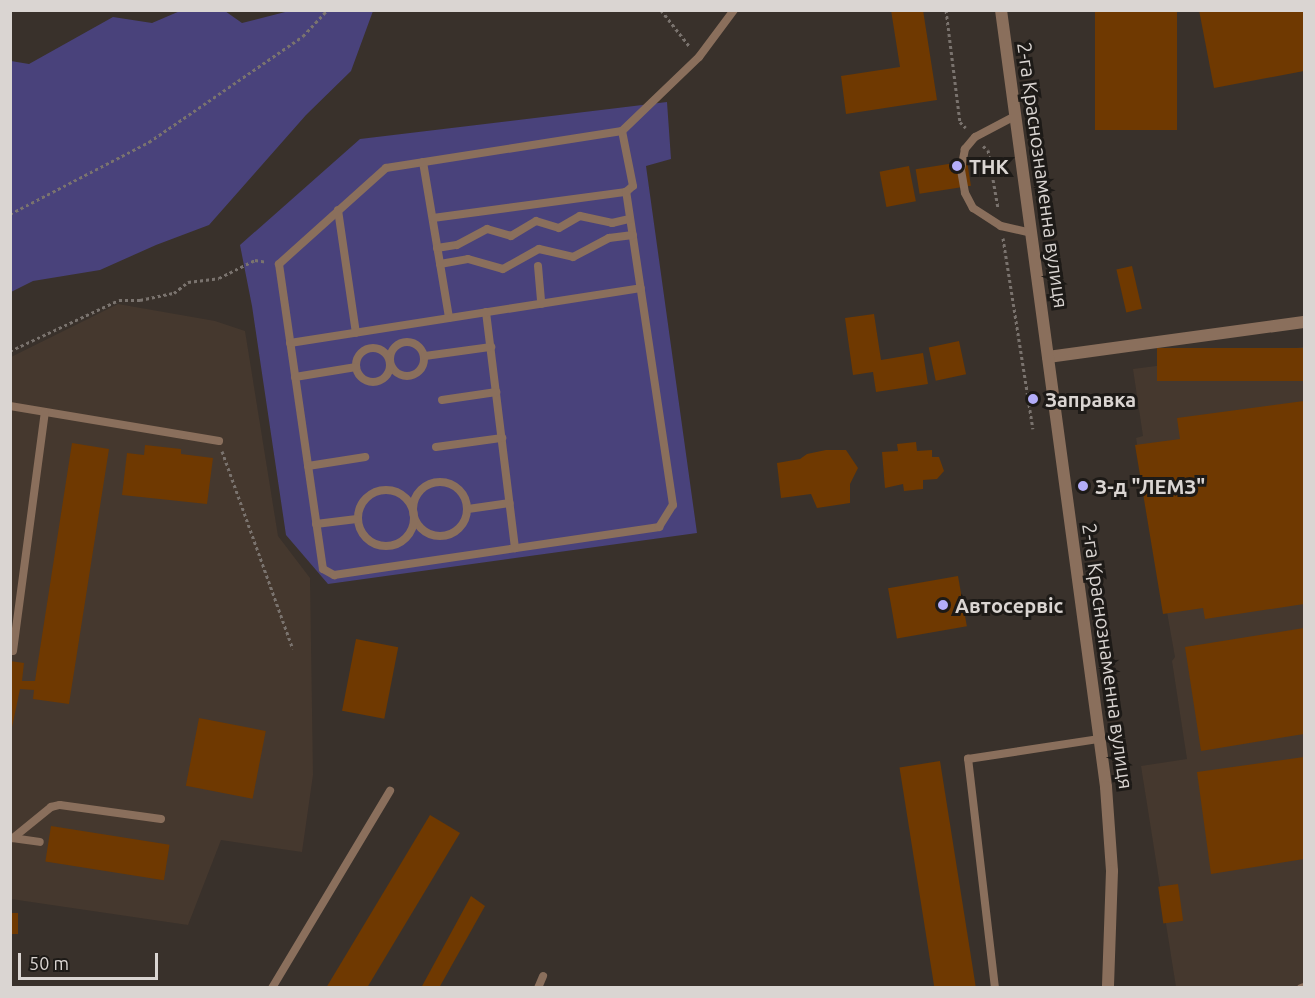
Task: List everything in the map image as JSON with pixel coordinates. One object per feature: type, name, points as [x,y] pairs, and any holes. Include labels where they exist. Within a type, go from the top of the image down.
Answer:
[{"type":"street","name":"2-га Краснознаменна вулиця","points":[[1001,10],[1100,739],[1112,871],[1107,987]]},
{"type":"street","points":[[1048,357],[1305,322]]},
{"type":"lane","points":[[626,192],[673,505],[659,527],[334,575],[323,570],[279,264],[386,168],[622,131],[699,57],[734,10]]},
{"type":"lane","points":[[1015,116],[975,137],[965,149],[961,170],[966,193],[973,208],[1000,226],[1031,233]]},
{"type":"lane","points":[[432,218],[626,192],[633,186],[622,131]]},
{"type":"lane","points":[[423,162],[449,318]]},
{"type":"lane","points":[[338,210],[356,333]]},
{"type":"lane","points":[[437,248],[457,245],[487,229],[511,236],[536,221],[560,228],[580,216],[612,223],[630,219]]},
{"type":"lane","points":[[440,264],[468,259],[503,269],[539,249],[573,257],[609,238],[633,235]]},
{"type":"lane","points":[[538,266],[541,304]]},
{"type":"lane","points":[[290,343],[641,288]]},
{"type":"lane","points":[[486,312],[515,548]]},
{"type":"lane","points":[[424,356],[419,346],[408,341],[393,349],[390,360],[389,372],[376,382],[361,377],[356,367],[358,356],[367,349],[378,348],[390,360],[399,374],[410,376],[423,367],[424,356]]},
{"type":"lane","points":[[424,356],[491,347]]},
{"type":"lane","points":[[295,376],[356,367]]},
{"type":"lane","points":[[442,400],[496,392]]},
{"type":"lane","points":[[10,406],[219,441]]},
{"type":"lane","points":[[13,651],[45,412]]},
{"type":"lane","points":[[436,447],[502,438]]},
{"type":"lane","points":[[308,466],[365,458]]},
{"type":"lane","points":[[468,509],[461,492],[447,483],[438,482],[423,488],[417,494],[412,511],[412,529],[407,537],[390,546],[372,543],[359,528],[357,519],[363,502],[377,491],[396,491],[404,496],[412,511],[415,520],[427,534],[446,536],[462,527],[468,509]]},
{"type":"lane","points":[[468,509],[510,503]]},
{"type":"lane","points":[[316,524],[357,519]]},
{"type":"lane","points":[[995,987],[969,759],[1100,739]]},
{"type":"lane","points":[[272,987],[390,791]]},
{"type":"lane","points":[[12,838],[51,807],[60,805],[161,819]]},
{"type":"lane","points":[[12,838],[40,842]]},
{"type":"lane","points":[[538,987],[543,976]]},
{"type":"path","points":[[10,214],[149,142],[303,36],[327,10]]},
{"type":"path","points":[[661,10],[699,57]]},
{"type":"path","points":[[10,351],[119,300],[140,300],[174,292],[188,282],[219,278],[255,261],[279,264]]},
{"type":"path","points":[[219,441],[293,650]]},
{"type":"shaded area","points":[[180,11],[225,11],[242,23],[289,11],[373,11],[351,71],[306,115],[209,225],[100,270],[33,281],[11,292],[11,61],[29,64],[113,17],[152,23]]},
{"type":"shaded area","points":[[667,102],[671,159],[646,166],[697,533],[328,584],[286,535],[252,306],[240,245],[360,139]]},
{"type":"shaded area","points":[[118,304],[215,321],[245,331],[278,536],[310,578],[313,775],[302,852],[221,840],[188,925],[11,899],[11,357]]},
{"type":"shaded area","points":[[1304,347],[1304,987],[1176,987],[1141,766],[1187,759],[1172,661],[1175,657],[1136,438],[1143,436],[1133,369]]},
{"type":"building","points":[[891,10],[923,10],[937,100],[846,114],[841,76],[900,67]]},
{"type":"building","points":[[1095,10],[1177,10],[1177,130],[1095,130]]},
{"type":"building","points":[[1199,10],[1303,10],[1304,71],[1214,88]]},
{"type":"building","points":[[967,161],[971,186],[920,194],[916,169]]},
{"type":"building","points":[[909,166],[916,201],[886,207],[880,172]]},
{"type":"building","points":[[1132,266],[1142,309],[1126,312],[1116,270]]},
{"type":"building","points":[[874,314],[881,360],[923,353],[928,384],[876,392],[873,372],[853,375],[845,318]]},
{"type":"building","points":[[959,341],[966,374],[936,381],[929,347]]},
{"type":"building","points":[[1157,348],[1304,348],[1304,381],[1157,381]]},
{"type":"building","points":[[1304,401],[1304,604],[1205,619],[1203,608],[1163,614],[1135,445],[1180,439],[1177,418]]},
{"type":"building","points":[[916,442],[917,451],[932,450],[932,457],[939,457],[944,471],[937,479],[923,480],[923,489],[904,491],[903,484],[885,488],[882,452],[898,451],[897,444]]},
{"type":"building","points":[[72,443],[109,449],[69,704],[33,699],[34,690],[20,689],[10,737],[10,661],[24,663],[22,681],[35,681]]},
{"type":"building","points":[[145,445],[181,449],[181,454],[213,458],[207,504],[122,495],[127,453],[144,455]]},
{"type":"building","points":[[826,450],[846,450],[858,468],[850,484],[850,503],[817,508],[811,494],[781,498],[777,463],[800,459],[807,454]]},
{"type":"building","points":[[958,576],[967,626],[897,639],[888,588]]},
{"type":"building","points":[[1304,628],[1304,734],[1201,751],[1185,647]]},
{"type":"building","points":[[356,639],[398,647],[384,719],[342,711]]},
{"type":"building","points":[[199,718],[266,731],[253,799],[186,786]]},
{"type":"building","points":[[1304,757],[1304,859],[1211,874],[1197,772]]},
{"type":"building","points":[[940,761],[976,988],[934,988],[900,767]]},
{"type":"building","points":[[430,815],[460,833],[367,988],[326,988]]},
{"type":"building","points":[[51,826],[170,845],[164,880],[45,862]]},
{"type":"building","points":[[1178,884],[1183,921],[1163,923],[1158,887]]},
{"type":"building","points":[[471,896],[485,906],[439,988],[421,988]]},
{"type":"building","points":[[10,913],[18,913],[18,934],[10,934]]},
{"type":"place","name":"ТНК","points":[[957,166]]},
{"type":"place","name":"Заправка","points":[[1033,399]]},
{"type":"place","name":"З-д \"ЛЕМЗ\"","points":[[1083,486]]},
{"type":"place","name":"Автосервіс","points":[[943,605]]}]
